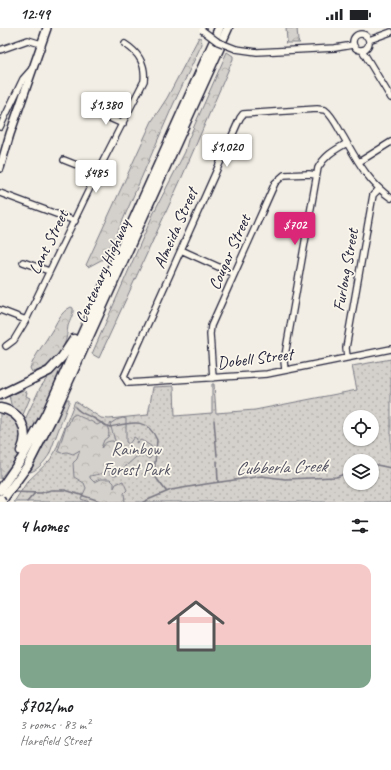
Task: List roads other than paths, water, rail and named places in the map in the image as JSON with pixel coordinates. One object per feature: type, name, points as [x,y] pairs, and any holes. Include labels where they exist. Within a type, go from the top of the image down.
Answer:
[{"type":"highway","name":"Centenary Highway","points":[[2,495],[46,414],[218,38],[228,28]]},
{"type":"highway","name":"Centenary Highway","points":[[2,495],[13,486],[32,458],[53,416],[218,38]]},
{"type":"highway","points":[[0,395],[49,372],[72,343],[97,301]]},
{"type":"highway","points":[[0,408],[10,410],[18,416],[21,421],[25,434],[25,442],[21,451],[22,458]]},
{"type":"main road","points":[[0,168],[10,134],[47,28]]},
{"type":"street","points":[[200,29],[218,42],[236,49],[257,52],[335,48],[353,45]]},
{"type":"street","points":[[353,45],[354,37],[360,31],[365,34],[369,40],[368,46],[362,50]]},
{"type":"street","points":[[369,40],[391,32]]},
{"type":"street","points":[[0,50],[28,40],[41,44]]},
{"type":"street","name":"Lant Street","points":[[6,346],[14,340],[26,320],[97,173],[144,81],[144,67],[138,55],[125,44]]},
{"type":"street","points":[[353,45],[357,49],[362,50],[391,98]]},
{"type":"street","points":[[0,127],[23,79],[34,67]]},
{"type":"street","name":"Almeida Street","points":[[124,377],[243,114],[314,109],[325,110],[370,181],[391,198]]},
{"type":"street","points":[[96,112],[123,124]]},
{"type":"street","points":[[359,162],[391,142]]},
{"type":"street","points":[[286,370],[284,361],[316,175],[322,160],[347,143]]},
{"type":"street","points":[[64,160],[97,173]]},
{"type":"street","name":"Cougar Street","points":[[213,378],[210,334],[211,326],[277,181],[284,175],[316,175]]},
{"type":"street","name":"Furlong Street","points":[[347,357],[346,348],[373,195],[379,189]]},
{"type":"street","points":[[0,193],[75,220]]},
{"type":"street","points":[[181,250],[234,274]]},
{"type":"street","points":[[23,262],[49,271]]},
{"type":"street","points":[[0,310],[26,320]]},
{"type":"street","name":"Dobell Street","points":[[124,377],[128,383],[262,375],[391,349]]},
{"type":"waterway","points":[[75,407],[82,413],[110,427],[131,423],[143,424],[148,427],[153,432],[157,440],[154,475],[166,491]]},
{"type":"waterway","points":[[214,420],[217,456]]},
{"type":"waterway","points":[[217,461],[218,482]]},
{"type":"waterway","name":"Cubberla Creek","points":[[379,465],[391,468]]},
{"type":"waterway","name":"Cubberla Creek","points":[[143,502],[171,490],[262,476],[285,479],[336,477],[343,474]]},
{"type":"waterway","name":"Cubberla Creek","points":[[12,492],[41,493],[51,490],[65,490],[103,502]]},
{"type":"waterway","points":[[27,502],[35,493]]},
{"type":"park label","name":"Rainbow Forest Park","points":[[136,459]]}]
